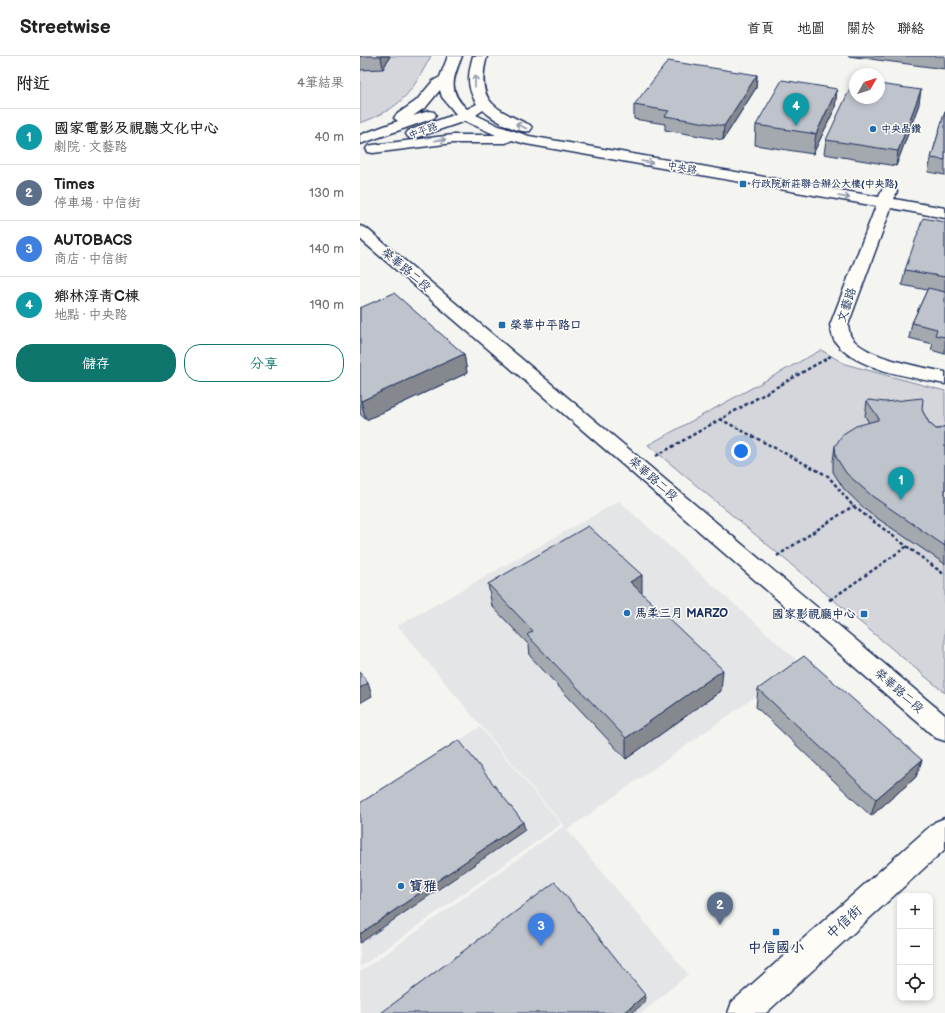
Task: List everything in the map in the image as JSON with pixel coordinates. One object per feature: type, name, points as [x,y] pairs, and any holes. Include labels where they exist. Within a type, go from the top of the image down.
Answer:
[{"type":"street","points":[[369,146],[421,104],[438,84],[446,79],[456,56]]},
{"type":"street","points":[[480,56],[475,78],[475,92],[483,103]]},
{"type":"street","name":"中央路","points":[[446,79],[449,96],[456,106],[484,125],[526,140],[887,197],[938,197]]},
{"type":"street","name":"中央路","points":[[483,103],[504,118],[528,129],[555,136],[887,197],[945,213]]},
{"type":"street","name":"中平路","points":[[369,146],[456,106],[483,103]]},
{"type":"street","name":"中平路","points":[[369,146],[468,115],[483,103]]},
{"type":"street","points":[[369,146],[453,139],[494,138],[526,140]]},
{"type":"street","name":"中平路","points":[[360,140],[369,146]]},
{"type":"street","name":"文藝路","points":[[887,197],[839,325],[843,339],[860,354],[888,364],[945,378]]},
{"type":"street","name":"榮華路二段","points":[[360,231],[945,730]]},
{"type":"street","name":"中信街","points":[[743,1013],[945,831]]},
{"type":"path","points":[[652,458],[833,355]]},
{"type":"path","points":[[720,419],[828,476],[853,506],[945,575]]},
{"type":"path","points":[[773,559],[853,506]]},
{"type":"path","points":[[825,602],[906,547]]},
{"type":"shaded area","points":[[360,56],[431,56],[411,90],[404,98],[386,111],[360,123]]},
{"type":"shaded area","points":[[821,350],[845,364],[945,391],[945,693],[648,445]]},
{"type":"shaded area","points":[[619,501],[801,664],[567,830],[688,974],[642,1013],[360,1013],[360,972],[564,826],[398,626]]},
{"type":"shaded area","name":"寶雅","points":[[480,727],[561,824],[360,967],[360,804]]},
{"type":"building","points":[[668,61],[757,75],[724,126],[665,116],[669,111],[634,105]]},
{"type":"building","points":[[782,80],[837,89],[816,134],[756,125]]},
{"type":"building","name":"中央晶鑽","points":[[885,85],[921,90],[898,151],[826,140],[849,91],[849,104],[885,104]]},
{"type":"building","points":[[945,111],[945,160],[931,158]]},
{"type":"building","points":[[923,218],[945,222],[945,277],[905,270]]},
{"type":"building","points":[[928,288],[945,292],[945,337],[935,335],[937,329],[912,323]]},
{"type":"building","points":[[394,293],[464,354],[361,401],[360,308]]},
{"type":"building","points":[[922,398],[922,410],[929,423],[936,429],[945,426],[945,546],[872,496],[846,473],[836,457],[835,446],[843,434],[856,426],[878,420],[878,417],[867,401],[885,402]]},
{"type":"building","points":[[588,526],[642,575],[630,582],[723,670],[626,738],[527,635],[533,631],[488,584]]},
{"type":"building","points":[[804,656],[922,760],[876,799],[758,689]]},
{"type":"building","points":[[360,672],[368,683],[360,688]]},
{"type":"building","name":"寶雅","points":[[459,740],[523,822],[360,934],[360,803]]},
{"type":"building","points":[[555,882],[645,995],[624,1013],[381,1013]]},
{"type":"place","name":"鄉林淳青C棟","points":[[796,126]]},
{"type":"place","name":"中央晶鑽","points":[[873,129]]},
{"type":"place","name":"行政院新莊聯合辦公大樓(中央路)","points":[[743,184]]},
{"type":"place","name":"榮華中平路口","points":[[502,325]]},
{"type":"place","name":"國家電影及視聽文化中心","points":[[901,500]]},
{"type":"place","name":"馬柔三月 MARZO","points":[[627,613]]},
{"type":"place","name":"國家影視廳中心","points":[[864,614]]},
{"type":"place","name":"寶雅","points":[[401,886]]},
{"type":"place","name":"Times","points":[[720,925]]},
{"type":"place","name":"中信國小","points":[[776,932]]},
{"type":"place","name":"AUTOBACS","points":[[541,946]]}]
